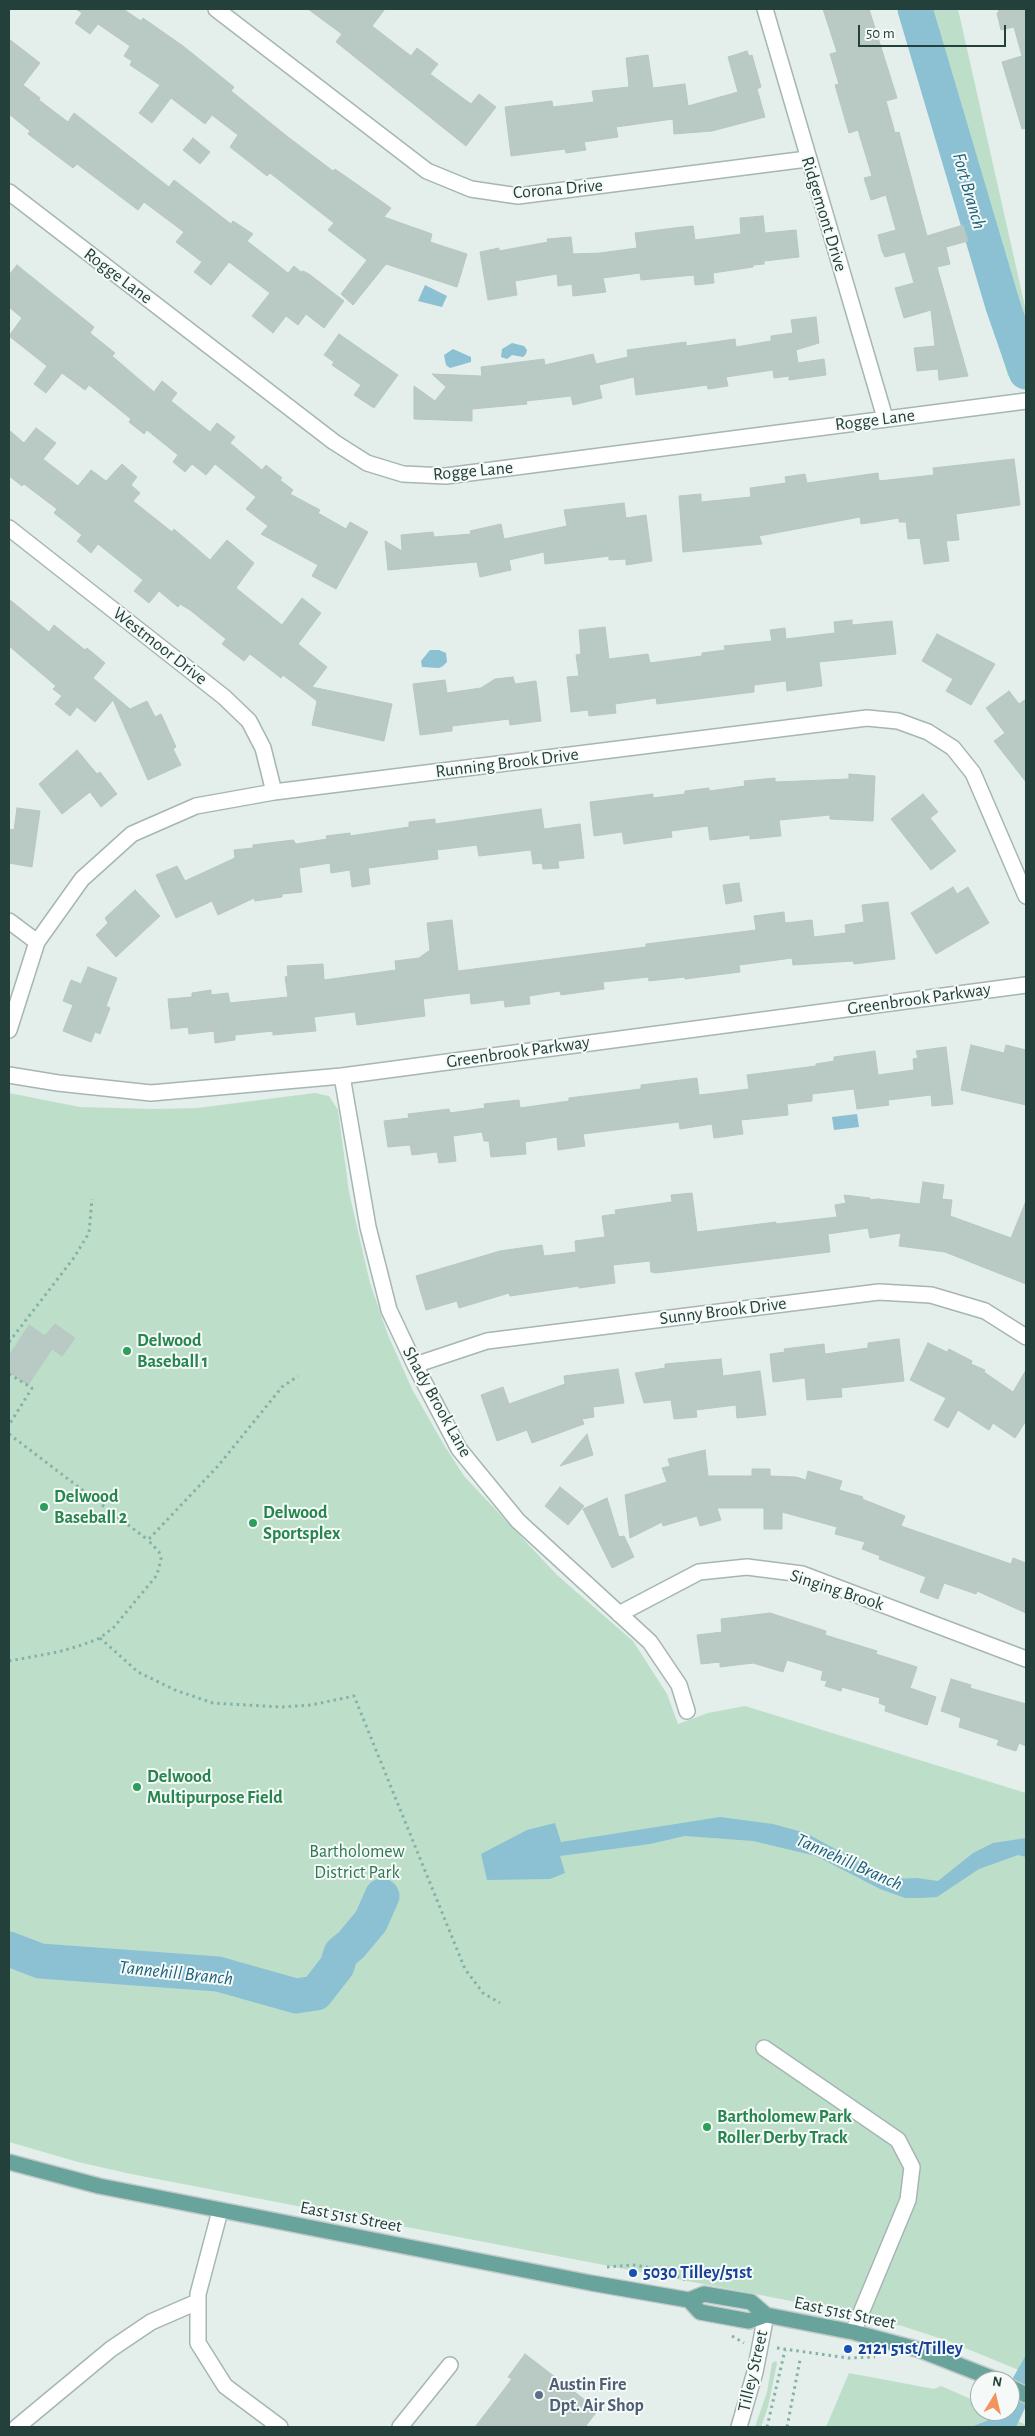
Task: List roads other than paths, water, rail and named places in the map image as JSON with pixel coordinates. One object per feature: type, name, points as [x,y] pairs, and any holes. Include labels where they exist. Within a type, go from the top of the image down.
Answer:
[{"type":"main road","name":"East 51st Street","points":[[9,2162],[99,2186],[220,2211],[688,2300],[704,2294],[751,2302],[766,2315],[853,2332],[920,2350],[974,2371]]},
{"type":"street","name":"Corona Drive","points":[[216,9],[427,171],[471,189],[518,196],[807,159]]},
{"type":"street","name":"Ridgemont Drive","points":[[765,9],[807,159],[885,418]]},
{"type":"street","name":"Rogge Lane","points":[[9,192],[334,442],[367,463],[403,474],[446,476],[1024,401]]},
{"type":"street","name":"Westmoor Drive","points":[[9,528],[224,697],[249,721],[263,748],[274,792]]},
{"type":"street","name":"Running Brook Drive","points":[[9,1030],[37,942],[82,878],[132,834],[196,806],[274,792],[867,718],[898,721],[928,732],[953,748],[973,774],[1026,896]]},
{"type":"street","points":[[9,921],[37,942]]},
{"type":"street","name":"Greenbrook Parkway","points":[[9,1075],[58,1083],[151,1093],[342,1076],[1026,985]]},
{"type":"street","name":"Shady Brook Lane","points":[[342,1076],[368,1227],[389,1310],[415,1366],[459,1449],[518,1521],[650,1642],[679,1685],[687,1711]]},
{"type":"street","name":"Sunny Brook Drive","points":[[415,1366],[487,1341],[878,1292],[931,1295],[985,1311],[1026,1337]]},
{"type":"street","name":"Singing Brook","points":[[619,1614],[699,1572],[747,1567],[802,1574],[1026,1659]]},
{"type":"street","points":[[764,2048],[898,2140],[912,2167],[908,2200],[853,2332]]},
{"type":"street","points":[[220,2211],[197,2302],[198,2343],[225,2386],[280,2427]]},
{"type":"street","points":[[17,2427],[111,2349],[151,2322],[197,2302]]},
{"type":"street","name":"Tilley Street","points":[[739,2427],[755,2372],[766,2315]]},
{"type":"street","points":[[400,2427],[450,2365]]},
{"type":"water","points":[[425,285],[447,296],[442,307],[418,301]]},
{"type":"water","points":[[512,343],[524,346],[527,350],[526,354],[523,357],[512,355],[507,359],[501,357],[502,349]]},
{"type":"water","points":[[453,349],[471,357],[471,362],[450,368],[446,365],[444,355]]},
{"type":"water","points":[[430,650],[439,650],[446,653],[447,662],[439,668],[422,667],[421,661]]},
{"type":"water","points":[[857,1114],[859,1127],[834,1130],[832,1117]]},
{"type":"water","points":[[720,1817],[773,1824],[806,1833],[890,1879],[917,1878],[938,1881],[973,1853],[993,1843],[1026,1838],[1026,1857],[1018,1855],[979,1869],[937,1897],[905,1898],[880,1889],[816,1856],[753,1841],[685,1836],[650,1844],[560,1856],[565,1873],[550,1879],[487,1880],[481,1854],[527,1830],[555,1823],[561,1842]]},
{"type":"water","points":[[1026,2355],[1026,2406],[1020,2419],[1020,2371],[1017,2371]]},
{"type":"water","points":[[986,2421],[1019,2421],[1016,2427],[971,2427]]},
{"type":"waterway","name":"Fort Branch","points":[[915,9],[1003,306],[1026,372]]},
{"type":"waterway","name":"Tannehill Branch","points":[[9,1949],[40,1961],[218,1974],[296,1996],[316,1993],[337,1966],[341,1953],[351,1945],[371,1921],[382,1896]]},
{"type":"place","name":"Delwood Baseball 1","points":[[127,1351]]},
{"type":"place","name":"Delwood Baseball 2","points":[[44,1507]]},
{"type":"place","name":"Delwood Sportsplex","points":[[253,1523]]},
{"type":"place","name":"Delwood Multipurpose Field","points":[[137,1787]]},
{"type":"place","name":"Bartholomew Park Roller Derby Track","points":[[707,2127]]},
{"type":"place","name":"5030 Tilley/51st","points":[[633,2273]]},
{"type":"place","name":"2121 51st/Tilley","points":[[848,2349]]},
{"type":"place","name":"Austin Fire Dpt. Air Shop","points":[[539,2395]]},
{"type":"park label","name":"Bartholomew District Park","points":[[357,1862]]}]
